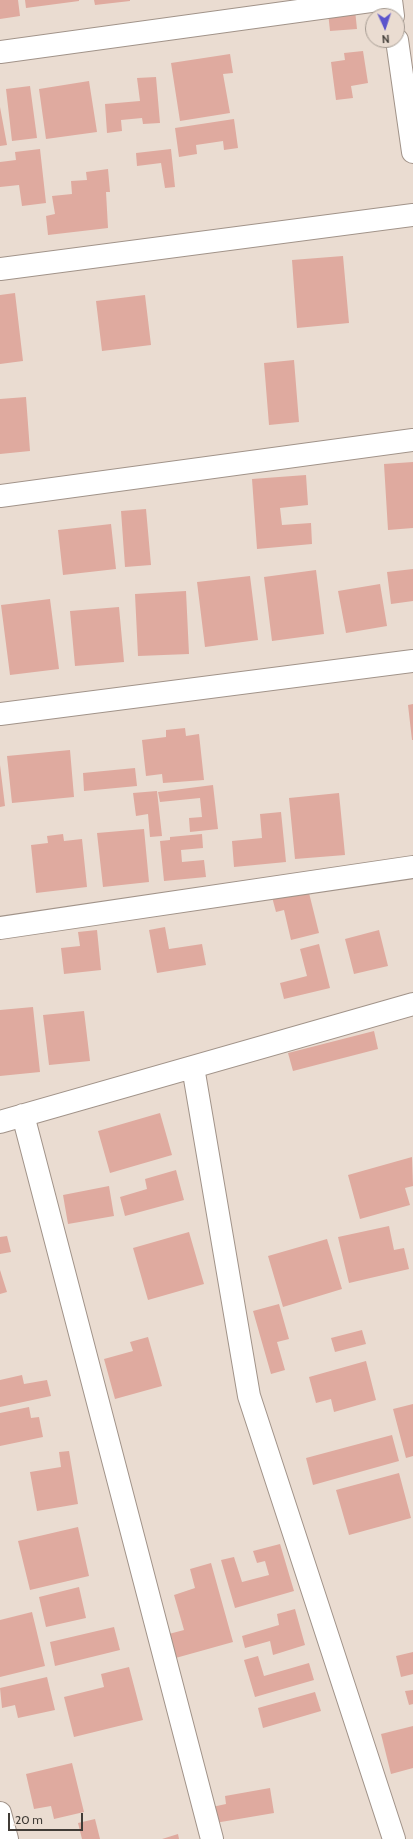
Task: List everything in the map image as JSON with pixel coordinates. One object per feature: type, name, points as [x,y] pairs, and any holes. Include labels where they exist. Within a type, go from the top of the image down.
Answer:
[{"type":"street","points":[[0,52],[378,0]]},
{"type":"street","points":[[397,48],[413,152]]},
{"type":"street","points":[[0,269],[413,215]]},
{"type":"street","points":[[0,496],[413,440]]},
{"type":"street","points":[[0,714],[413,660]]},
{"type":"street","points":[[0,928],[413,867]]},
{"type":"street","points":[[0,1122],[193,1067],[412,1010]]},
{"type":"street","points":[[193,1067],[249,1396],[394,1839]]},
{"type":"street","points":[[23,1115],[212,1839]]},
{"type":"street","points":[[0,1813],[7,1839]]},
{"type":"building","points":[[0,0],[18,0],[20,16],[0,19]]},
{"type":"building","points":[[25,0],[79,0],[79,1],[26,8]]},
{"type":"building","points":[[94,0],[130,0],[130,1],[95,5]]},
{"type":"building","points":[[355,10],[357,29],[330,31],[328,12]]},
{"type":"building","points":[[363,51],[368,83],[351,86],[353,98],[336,100],[331,62],[345,60],[344,53]]},
{"type":"building","points":[[230,54],[233,73],[223,74],[230,113],[180,121],[171,63]]},
{"type":"building","points":[[156,77],[160,123],[143,124],[142,118],[121,120],[122,131],[107,133],[105,104],[140,101],[137,78]]},
{"type":"building","points":[[89,81],[97,132],[46,139],[39,89]]},
{"type":"building","points":[[30,86],[37,138],[12,141],[6,89]]},
{"type":"building","points":[[0,107],[7,145],[0,146]]},
{"type":"building","points":[[234,119],[238,148],[224,150],[223,141],[196,145],[197,154],[179,157],[175,128]]},
{"type":"building","points":[[40,149],[46,203],[22,206],[19,185],[0,187],[0,162],[16,160],[15,152]]},
{"type":"building","points":[[171,149],[175,187],[165,188],[161,163],[137,166],[136,153]]},
{"type":"building","points":[[108,169],[110,192],[106,192],[108,228],[48,235],[46,216],[55,214],[52,196],[72,194],[71,181],[87,180],[86,172]]},
{"type":"building","points":[[343,256],[349,323],[297,328],[292,260]]},
{"type":"building","points":[[15,293],[23,361],[0,364],[0,295]]},
{"type":"building","points":[[145,295],[151,345],[102,351],[96,301]]},
{"type":"building","points":[[294,360],[299,422],[269,425],[264,363]]},
{"type":"building","points":[[26,397],[30,451],[0,454],[0,399]]},
{"type":"building","points":[[413,462],[413,528],[388,530],[384,464]]},
{"type":"building","points":[[306,475],[308,505],[280,508],[282,525],[311,523],[312,544],[257,549],[252,479]]},
{"type":"building","points":[[146,509],[151,565],[125,567],[121,511]]},
{"type":"building","points":[[111,524],[116,569],[63,575],[58,530]]},
{"type":"building","points":[[413,569],[413,601],[391,604],[387,572]]},
{"type":"building","points":[[316,570],[324,634],[272,641],[264,577]]},
{"type":"building","points":[[250,576],[258,640],[205,647],[197,582]]},
{"type":"building","points":[[380,584],[387,626],[346,633],[338,591]]},
{"type":"building","points":[[186,591],[189,654],[138,656],[135,594]]},
{"type":"building","points":[[50,599],[59,669],[10,675],[1,605]]},
{"type":"building","points":[[119,607],[124,662],[75,666],[70,611]]},
{"type":"building","points":[[413,704],[413,740],[412,740],[408,705]]},
{"type":"building","points":[[185,728],[186,736],[199,734],[204,780],[163,783],[162,774],[146,776],[142,740],[166,737],[166,730]]},
{"type":"building","points":[[70,750],[74,797],[12,803],[7,756]]},
{"type":"building","points":[[0,765],[5,806],[0,807]]},
{"type":"building","points":[[135,768],[137,786],[84,791],[83,773]]},
{"type":"building","points":[[213,785],[218,829],[190,832],[189,818],[202,817],[200,798],[160,802],[158,792]]},
{"type":"building","points":[[157,791],[162,836],[150,837],[148,814],[136,816],[133,793]]},
{"type":"building","points":[[339,793],[345,855],[295,859],[289,798]]},
{"type":"building","points":[[281,812],[286,862],[234,867],[232,841],[262,838],[260,814]]},
{"type":"building","points":[[144,829],[149,882],[103,887],[97,833]]},
{"type":"building","points":[[63,834],[64,841],[82,839],[87,887],[36,893],[31,845],[48,843],[47,836]]},
{"type":"building","points":[[202,834],[203,848],[181,850],[182,862],[204,860],[206,877],[164,881],[160,841],[170,840],[170,837]]},
{"type":"building","points":[[308,889],[319,933],[291,940],[284,910],[276,912],[272,897]]},
{"type":"building","points":[[165,927],[169,949],[202,944],[206,965],[157,973],[149,930]]},
{"type":"building","points":[[97,930],[101,970],[64,974],[61,948],[80,946],[78,932]]},
{"type":"building","points":[[379,930],[388,966],[354,974],[345,939]]},
{"type":"building","points":[[319,944],[330,988],[284,999],[280,983],[307,976],[300,949]]},
{"type":"building","points":[[33,1007],[40,1072],[0,1076],[0,1010]]},
{"type":"building","points":[[84,1011],[90,1061],[49,1065],[43,1015]]},
{"type":"building","points":[[374,1031],[378,1049],[293,1071],[288,1053]]},
{"type":"building","points":[[160,1113],[172,1155],[110,1173],[98,1131]]},
{"type":"building","points":[[412,1157],[413,1186],[405,1188],[410,1205],[360,1219],[348,1175]]},
{"type":"building","points":[[176,1170],[184,1200],[125,1216],[120,1197],[147,1189],[145,1179]]},
{"type":"building","points":[[109,1186],[114,1216],[68,1224],[63,1195]]},
{"type":"building","points":[[389,1226],[394,1250],[404,1248],[409,1269],[349,1283],[338,1237]]},
{"type":"building","points":[[189,1232],[204,1284],[148,1300],[133,1248]]},
{"type":"building","points":[[7,1236],[11,1252],[0,1254],[0,1237]]},
{"type":"building","points":[[327,1239],[342,1289],[283,1307],[268,1256]]},
{"type":"building","points":[[0,1270],[7,1292],[0,1294]]},
{"type":"building","points":[[279,1304],[289,1339],[277,1342],[285,1370],[271,1374],[253,1311]]},
{"type":"building","points":[[362,1330],[366,1344],[335,1352],[331,1338]]},
{"type":"building","points":[[148,1337],[162,1386],[115,1399],[104,1359],[133,1351],[130,1342]]},
{"type":"building","points":[[366,1361],[376,1400],[334,1412],[331,1399],[316,1403],[309,1377]]},
{"type":"building","points":[[22,1375],[24,1384],[47,1380],[51,1396],[0,1407],[0,1380]]},
{"type":"building","points":[[413,1404],[413,1456],[406,1458],[393,1409]]},
{"type":"building","points":[[29,1407],[31,1418],[39,1417],[43,1437],[0,1446],[0,1413]]},
{"type":"building","points":[[392,1435],[399,1461],[313,1485],[306,1458]]},
{"type":"building","points":[[69,1451],[78,1504],[37,1511],[30,1472],[61,1467],[59,1452]]},
{"type":"building","points":[[399,1473],[411,1518],[349,1535],[336,1490]]},
{"type":"building","points":[[78,1527],[89,1576],[30,1590],[18,1541]]},
{"type":"building","points":[[280,1544],[294,1591],[235,1608],[221,1560],[234,1557],[242,1582],[269,1575],[265,1561],[257,1563],[253,1551]]},
{"type":"building","points":[[211,1563],[233,1642],[172,1659],[165,1635],[184,1630],[174,1595],[195,1588],[190,1569]]},
{"type":"building","points":[[79,1587],[86,1618],[46,1627],[39,1597]]},
{"type":"building","points":[[295,1609],[305,1645],[273,1655],[270,1641],[245,1648],[242,1636],[279,1625],[277,1614]]},
{"type":"building","points":[[32,1612],[45,1666],[0,1677],[0,1620]]},
{"type":"building","points":[[114,1627],[120,1650],[55,1666],[50,1642]]},
{"type":"building","points":[[413,1652],[413,1674],[401,1677],[396,1656]]},
{"type":"building","points":[[258,1656],[264,1676],[309,1663],[314,1680],[255,1697],[244,1660]]},
{"type":"building","points":[[129,1667],[143,1720],[74,1737],[64,1697],[104,1687],[101,1674]]},
{"type":"building","points":[[47,1677],[55,1710],[18,1718],[15,1705],[2,1708],[0,1688]]},
{"type":"building","points":[[413,1690],[413,1704],[409,1705],[405,1691]]},
{"type":"building","points":[[315,1692],[321,1711],[263,1728],[258,1708]]},
{"type":"building","points":[[413,1726],[413,1768],[391,1774],[381,1734]]},
{"type":"building","points":[[72,1763],[84,1812],[54,1819],[51,1806],[34,1809],[26,1774]]},
{"type":"building","points":[[270,1788],[274,1813],[215,1823],[212,1807],[226,1804],[225,1796]]},
{"type":"building","points":[[95,1819],[100,1839],[82,1839],[78,1823]]},
{"type":"building","points":[[178,1834],[179,1839],[162,1839]]}]
